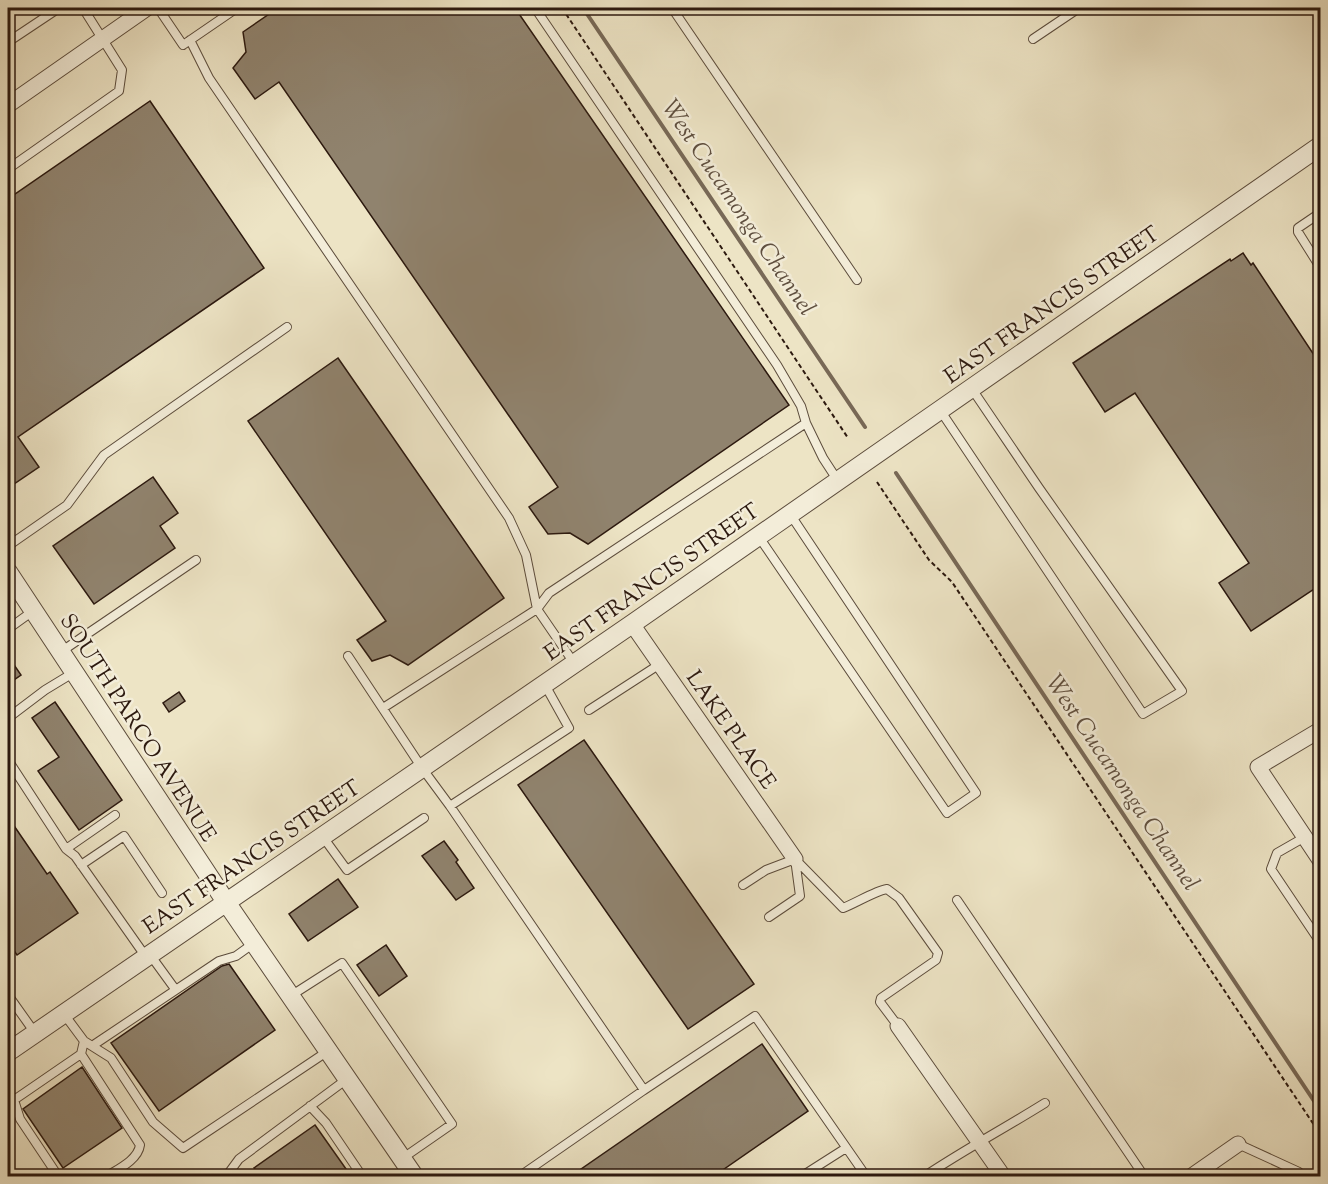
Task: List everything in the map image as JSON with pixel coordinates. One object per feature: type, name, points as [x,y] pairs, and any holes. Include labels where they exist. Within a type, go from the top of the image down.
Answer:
[{"type":"street","points":[[8,105],[147,8]]},
{"type":"street","name":"EAST FRANCIS STREET","points":[[8,1052],[1319,151]]},
{"type":"street","name":"SOUTH PARCO AVENUE","points":[[8,572],[226,902],[414,1176]]},
{"type":"street","name":"LAKE PLACE","points":[[632,624],[795,859]]},
{"type":"street","points":[[1320,730],[1258,767],[1320,860]]},
{"type":"street","points":[[898,1026],[1003,1176]]},
{"type":"street","points":[[1192,1176],[1238,1144]]},
{"type":"lane","points":[[8,42],[59,8]]},
{"type":"lane","points":[[8,169],[119,91],[122,70],[83,8]]},
{"type":"lane","points":[[158,8],[183,45],[237,8]]},
{"type":"lane","points":[[535,8],[777,365],[801,406],[806,423],[823,458],[838,481]]},
{"type":"lane","points":[[672,8],[856,280]]},
{"type":"lane","points":[[1033,39],[1079,8]]},
{"type":"lane","points":[[190,40],[208,78],[509,518],[526,555],[537,609],[574,663]]},
{"type":"lane","points":[[1320,213],[1298,228],[1298,232],[1320,267]]},
{"type":"lane","points":[[8,546],[67,505],[104,454],[287,327]]},
{"type":"lane","points":[[940,410],[1143,714],[1182,691],[1038,488],[972,388]]},
{"type":"lane","points":[[382,708],[537,609],[549,593],[806,423]]},
{"type":"lane","points":[[758,536],[947,813],[976,794],[790,514]]},
{"type":"lane","points":[[60,651],[196,560]]},
{"type":"lane","points":[[8,629],[33,611]]},
{"type":"lane","points":[[348,656],[422,768],[644,1090]]},
{"type":"lane","points":[[590,710],[660,664]]},
{"type":"lane","points":[[8,718],[45,690],[74,672]]},
{"type":"lane","points":[[450,806],[569,728],[544,684]]},
{"type":"lane","points":[[8,760],[66,849],[75,856],[175,989]]},
{"type":"lane","points":[[66,849],[115,815]]},
{"type":"lane","points":[[323,836],[347,870],[424,818]]},
{"type":"lane","points":[[81,865],[124,836],[162,892]]},
{"type":"lane","points":[[1305,837],[1277,853],[1271,869],[1320,942]]},
{"type":"lane","points":[[743,885],[766,870],[795,859]]},
{"type":"lane","points":[[769,917],[800,896],[795,859]]},
{"type":"lane","points":[[795,859],[843,908],[887,889],[899,898],[938,953],[936,960],[881,999],[880,1002],[898,1026]]},
{"type":"lane","points":[[957,900],[1144,1176]]},
{"type":"lane","points":[[92,1046],[219,961],[236,956],[254,943]]},
{"type":"lane","points":[[291,996],[342,963],[383,1022],[452,1124],[402,1159]]},
{"type":"lane","points":[[8,995],[34,1033]]},
{"type":"lane","points":[[64,1013],[84,1041],[111,1058],[153,1122],[183,1148],[328,1051]]},
{"type":"lane","points":[[520,1176],[755,1016],[866,1176]]},
{"type":"lane","points":[[14,1100],[81,1054],[84,1041]]},
{"type":"lane","points":[[81,1054],[140,1145],[136,1157],[107,1176]]},
{"type":"lane","points":[[228,1176],[239,1159],[347,1079]]},
{"type":"lane","points":[[8,1091],[14,1100],[20,1119],[58,1176]]},
{"type":"lane","points":[[925,1176],[964,1150],[980,1143],[1045,1103]]},
{"type":"lane","points":[[310,1106],[326,1123],[362,1176]]},
{"type":"lane","points":[[1238,1144],[1299,1172],[1292,1176]]},
{"type":"lane","points":[[802,1176],[846,1148]]},
{"type":"path","points":[[562,8],[848,438]]},
{"type":"path","points":[[877,482],[928,560],[952,582],[1320,1134]]},
{"type":"building","points":[[278,8],[515,8],[789,405],[588,544],[570,533],[548,534],[529,507],[558,487],[279,82],[255,99],[233,68],[246,52],[243,32]]},
{"type":"building","points":[[150,101],[264,268],[18,437],[39,467],[8,488],[8,199]]},
{"type":"building","points":[[1243,253],[1251,265],[1253,263],[1320,364],[1320,585],[1251,631],[1219,583],[1249,563],[1135,393],[1105,412],[1073,363],[1230,259],[1231,261]]},
{"type":"building","points":[[338,358],[504,598],[408,665],[390,655],[372,661],[357,640],[386,621],[248,421]]},
{"type":"building","points":[[153,477],[178,513],[160,526],[175,548],[94,604],[53,546]]},
{"type":"building","points":[[8,656],[21,675],[8,684]]},
{"type":"building","points":[[179,692],[185,701],[169,712],[163,703]]},
{"type":"building","points":[[55,702],[122,800],[79,830],[38,771],[59,757],[32,718]]},
{"type":"building","points":[[584,740],[754,984],[688,1029],[518,785]]},
{"type":"building","points":[[8,817],[47,874],[50,872],[78,913],[17,955],[8,942]]},
{"type":"building","points":[[444,841],[474,888],[456,900],[422,856]]},
{"type":"building","points":[[338,879],[358,907],[308,941],[289,914]]},
{"type":"building","points":[[386,945],[407,976],[379,996],[357,965]]},
{"type":"building","points":[[229,964],[275,1030],[159,1111],[111,1043],[222,966]]},
{"type":"building","points":[[762,1044],[808,1111],[714,1176],[571,1176]]},
{"type":"building","points":[[82,1067],[122,1128],[63,1168],[23,1109]]},
{"type":"building","points":[[315,1125],[351,1176],[260,1176],[254,1168]]},
{"type":"waterway","name":"West Cucamonga Channel","points":[[583,8],[865,427]]},
{"type":"waterway","name":"West Cucamonga Channel","points":[[896,473],[1320,1110]]}]
